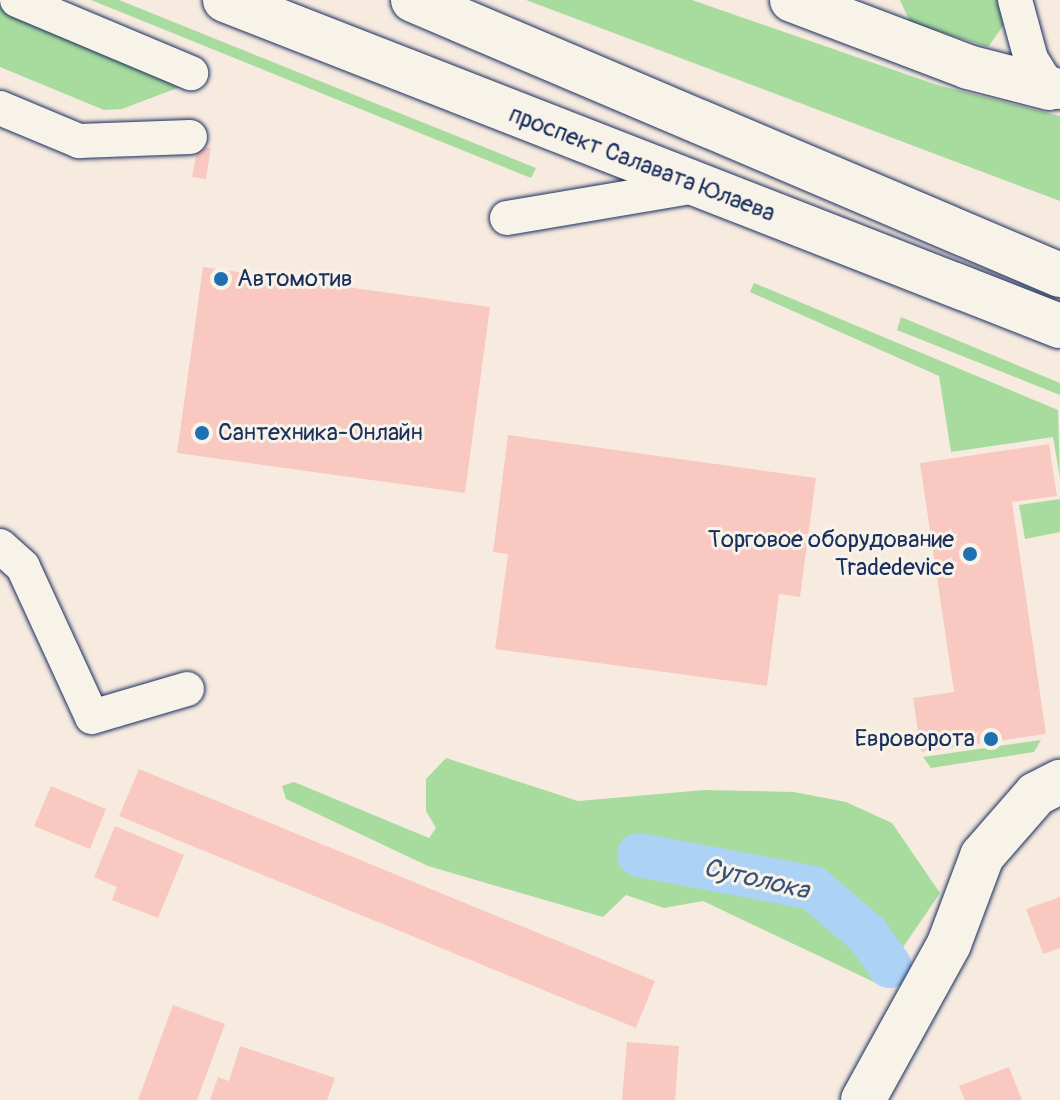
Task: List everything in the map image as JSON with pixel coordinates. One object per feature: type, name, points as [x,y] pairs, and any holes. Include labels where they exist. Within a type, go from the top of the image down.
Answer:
[{"type":"main road","name":"проспект Салавата Юлаева","points":[[225,0],[1060,326]]},
{"type":"main road","points":[[413,0],[1060,275]]},
{"type":"main road","points":[[792,0],[968,67],[1054,90]]},
{"type":"main road","points":[[863,1100],[949,944],[982,856],[1036,794],[1060,782]]},
{"type":"street","points":[[17,0],[191,73]]},
{"type":"street","points":[[968,67],[1013,51],[1019,13]]},
{"type":"street","points":[[1019,13],[1031,59],[1054,90]]},
{"type":"street","points":[[0,108],[79,141],[190,137]]},
{"type":"street","points":[[507,218],[696,186]]},
{"type":"street","points":[[0,546],[23,567],[92,717],[187,689]]},
{"type":"green space","points":[[91,0],[119,0],[536,168],[531,178]]},
{"type":"green space","points":[[526,0],[692,0],[937,85],[1060,116],[1060,201]]},
{"type":"green space","points":[[900,0],[1002,0],[1008,19],[988,47],[910,22]]},
{"type":"green space","points":[[0,6],[177,78],[180,87],[122,109],[104,110],[0,67]]},
{"type":"green space","points":[[754,283],[1058,410],[1060,478],[1053,437],[951,452],[939,376],[750,292]]},
{"type":"green space","points":[[901,317],[1060,383],[1060,395],[897,330]]},
{"type":"green space","points":[[1060,499],[1060,532],[1025,539],[1019,505]]},
{"type":"green space","points":[[1041,740],[1034,752],[931,768],[923,757]]},
{"type":"green space","points":[[446,758],[578,801],[704,790],[794,792],[846,802],[892,823],[940,893],[878,984],[703,901],[664,908],[626,895],[603,917],[428,866],[286,799],[282,786],[294,782],[429,838],[436,828],[426,811],[426,779]]},
{"type":"building","points":[[198,146],[211,148],[206,179],[192,177]]},
{"type":"building","points":[[203,267],[490,307],[465,493],[177,453]]},
{"type":"building","points":[[508,435],[816,478],[800,597],[779,594],[767,686],[495,649],[508,554],[493,552]]},
{"type":"building","points":[[1049,444],[1057,496],[1012,502],[1046,734],[921,752],[913,698],[954,692],[920,463]]},
{"type":"building","points":[[139,769],[655,981],[636,1028],[119,816]]},
{"type":"building","points":[[51,786],[106,809],[90,849],[34,826]]},
{"type":"building","points":[[115,826],[184,855],[158,918],[112,900],[117,887],[94,877]]},
{"type":"building","points":[[1060,897],[1060,948],[1043,954],[1026,909]]},
{"type":"building","points":[[173,1005],[225,1024],[197,1100],[138,1100]]},
{"type":"building","points":[[627,1042],[679,1046],[675,1100],[622,1100]]},
{"type":"building","points":[[240,1046],[335,1078],[327,1100],[210,1100],[218,1077],[229,1081]]},
{"type":"building","points":[[1009,1067],[1022,1100],[965,1100],[959,1086]]},
{"type":"waterway","name":"Сутолока","points":[[639,855],[813,888],[868,935],[890,966]]},
{"type":"place","name":"Автомотив","points":[[221,279]]},
{"type":"place","name":"Сантехника-Онлайн","points":[[202,433]]},
{"type":"place","name":"Торговое оборудование Tradedevice","points":[[970,554]]},
{"type":"place","name":"Евроворота","points":[[991,739]]}]
